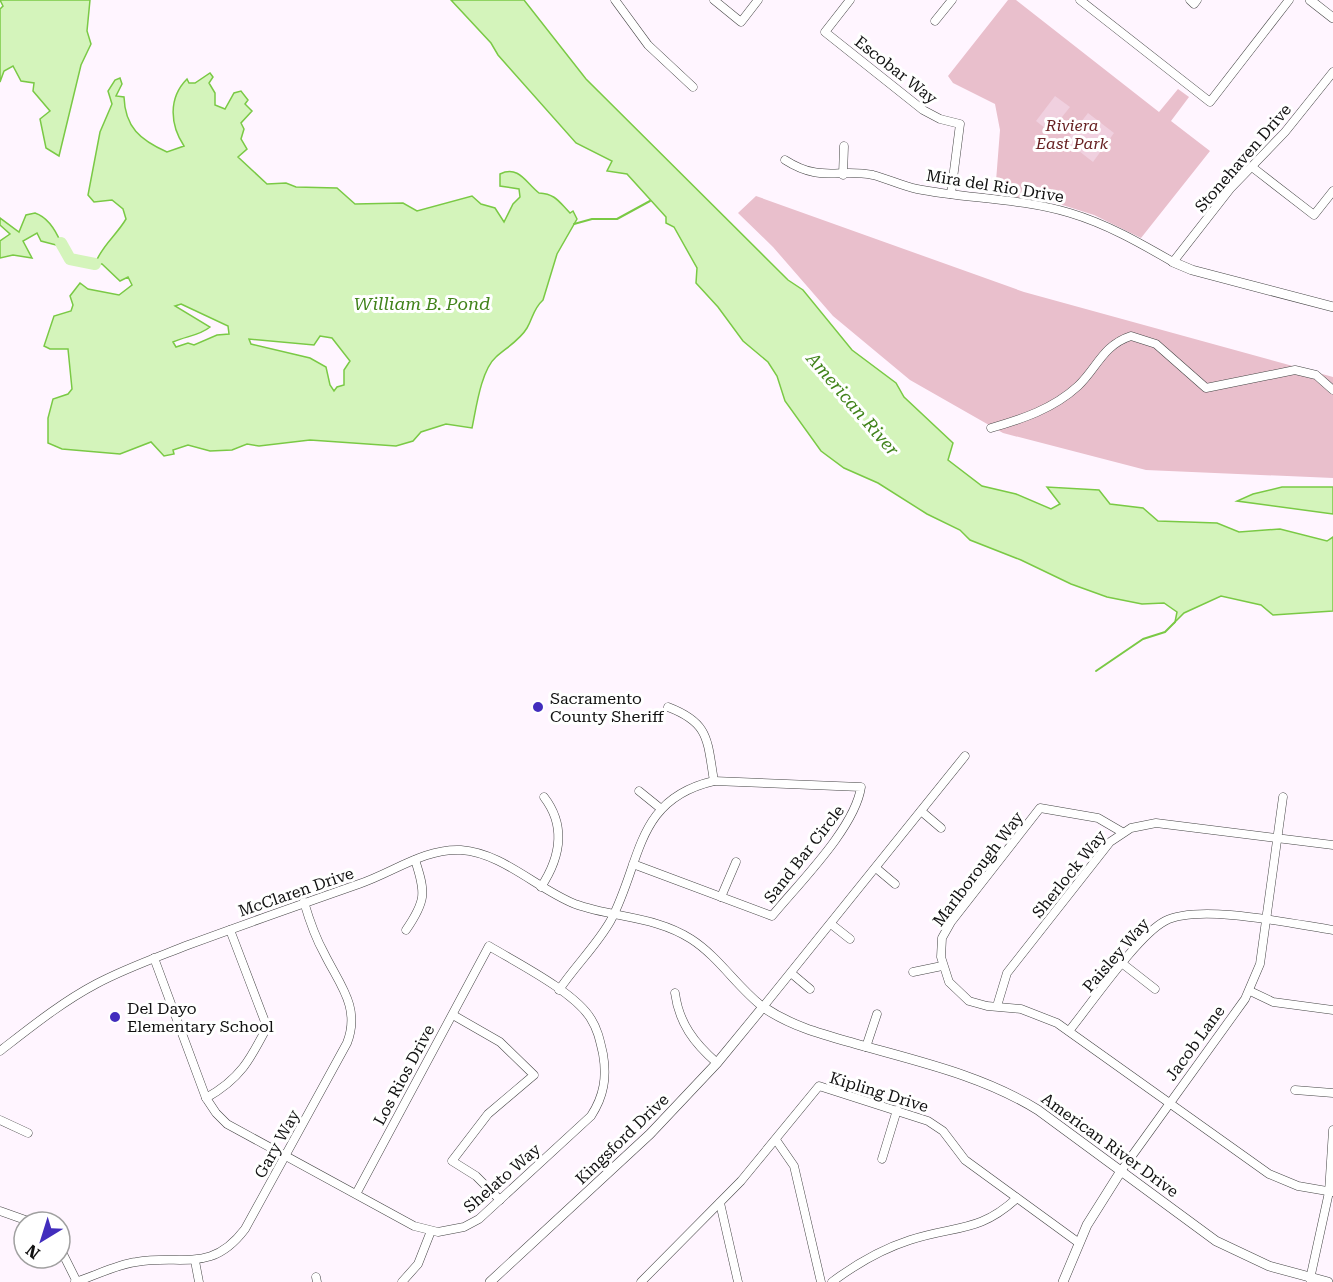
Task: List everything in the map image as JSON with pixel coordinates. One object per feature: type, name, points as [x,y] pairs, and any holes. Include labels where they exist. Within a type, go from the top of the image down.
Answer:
[{"type":"street","points":[[615,0],[648,45],[693,87]]},
{"type":"street","points":[[714,0],[741,22],[758,0]]},
{"type":"street","name":"Escobar Way","points":[[850,0],[825,32],[923,110],[940,119],[960,124],[951,194]]},
{"type":"street","points":[[934,21],[952,0]]},
{"type":"street","points":[[1080,0],[1210,102],[1289,0]]},
{"type":"street","points":[[1190,0],[1194,4],[1197,0]]},
{"type":"street","points":[[1310,0],[1333,18]]},
{"type":"street","name":"Stonehaven Drive","points":[[1173,262],[1230,189],[1285,132],[1333,72]]},
{"type":"street","points":[[843,175],[844,146]]},
{"type":"street","name":"Mira del Rio Drive","points":[[785,160],[809,172],[843,175],[866,174],[917,189],[1028,204],[1069,213],[1107,227],[1192,270],[1333,307]]},
{"type":"street","points":[[1252,167],[1314,215],[1333,191]]},
{"type":"street","points":[[991,428],[1039,413],[1078,386],[1108,348],[1131,336],[1156,344],[1206,388],[1295,370],[1316,375],[1333,390]]},
{"type":"street","points":[[668,707],[692,717],[702,728],[714,781]]},
{"type":"street","points":[[764,1007],[965,756]]},
{"type":"street","name":"Sand Bar Circle","points":[[714,781],[861,787],[860,799],[851,819],[772,916],[633,864],[646,828],[660,808],[695,785],[714,781]]},
{"type":"street","points":[[639,791],[660,808]]},
{"type":"street","points":[[541,886],[555,865],[559,843],[554,813],[544,797]]},
{"type":"street","name":"Jacob Lane","points":[[1063,1282],[1078,1243],[1098,1206],[1250,991],[1260,964],[1283,797]]},
{"type":"street","name":"Marlborough Way","points":[[942,966],[942,938],[951,922],[1040,808],[1098,818],[1122,832]]},
{"type":"street","points":[[921,811],[941,828]]},
{"type":"street","name":"Sherlock Way","points":[[997,1006],[1007,973],[1110,842],[1122,832],[1141,825],[1156,823],[1333,845]]},
{"type":"street","name":"McClaren Drive","points":[[0,1051],[76,995],[97,983],[154,958],[359,884],[442,851],[470,851],[492,858],[575,904],[614,914]]},
{"type":"street","points":[[406,930],[418,912],[423,899],[423,885],[415,860]]},
{"type":"street","points":[[721,897],[736,862]]},
{"type":"street","points":[[559,990],[602,935],[614,914],[633,864]]},
{"type":"street","points":[[876,868],[895,884]]},
{"type":"street","name":"Gary Way","points":[[76,1282],[135,1262],[195,1261],[215,1255],[239,1237],[347,1043],[353,1018],[349,998],[319,944],[304,902]]},
{"type":"street","name":"Paisley Way","points":[[1069,1031],[1149,933],[1173,917],[1202,913],[1333,930]]},
{"type":"street","name":"American River Drive","points":[[614,914],[657,922],[690,938],[702,947],[748,995],[764,1007],[806,1029],[969,1077],[1007,1092],[1038,1110],[1226,1246],[1262,1263],[1310,1279],[1328,1282]]},
{"type":"street","points":[[831,924],[850,939]]},
{"type":"street","points":[[206,1098],[224,1087],[241,1072],[267,1027],[230,930]]},
{"type":"street","name":"Shelato Way","points":[[154,958],[206,1098],[227,1124],[414,1226],[431,1231],[447,1232],[479,1219],[585,1124],[596,1108],[603,1090],[605,1065],[595,1026],[577,1002],[489,946],[477,970]]},
{"type":"street","points":[[1123,964],[1155,989]]},
{"type":"street","points":[[913,972],[942,966],[949,982],[962,996],[978,1004],[1033,1012],[1069,1031],[1269,1174],[1298,1186],[1331,1192]]},
{"type":"street","name":"Los Rios Drive","points":[[356,1194],[477,970]]},
{"type":"street","points":[[791,973],[810,989]]},
{"type":"street","points":[[1250,991],[1273,1002],[1333,1010]]},
{"type":"street","points":[[675,993],[680,1015],[688,1032],[717,1063]]},
{"type":"street","name":"Kingsford Drive","points":[[490,1282],[626,1158],[717,1063],[764,1007]]},
{"type":"street","points":[[866,1047],[877,1014]]},
{"type":"street","points":[[453,1015],[500,1042],[534,1075],[488,1114],[452,1161],[476,1176],[500,1200]]},
{"type":"street","name":"Kipling Drive","points":[[643,1281],[720,1203],[776,1140],[819,1086],[897,1110],[935,1125],[965,1160],[1078,1243]]},
{"type":"street","points":[[1295,1090],[1333,1093]]},
{"type":"street","points":[[882,1160],[897,1110]]},
{"type":"street","points":[[0,1120],[28,1133]]},
{"type":"street","points":[[1310,1279],[1331,1192],[1333,1130]]},
{"type":"street","points":[[776,1140],[792,1161],[797,1175],[821,1282]]},
{"type":"street","points":[[832,1282],[862,1262],[898,1244],[985,1222],[1017,1197]]},
{"type":"street","points":[[720,1203],[738,1282]]},
{"type":"street","points":[[402,1282],[423,1256],[431,1231]]},
{"type":"street","points":[[195,1261],[199,1282]]},
{"type":"green space","name":"Riviera East Park","points":[[1008,0],[1016,0],[1159,112],[1178,89],[1189,97],[1171,121],[1210,151],[1141,238],[1094,215],[1053,202],[995,194],[1000,130],[995,104],[953,83],[948,76]]},
{"type":"green space","points":[[1055,96],[1070,107],[1050,132],[1036,121]]},
{"type":"green space","points":[[1088,113],[1114,133],[1093,162],[1066,141]]},
{"type":"green space","points":[[756,196],[1024,292],[1333,377],[1333,478],[1146,470],[1003,433],[910,380],[833,316],[773,247],[738,213]]},
{"type":"water","points":[[0,0],[90,0],[87,31],[91,44],[81,65],[59,156],[46,148],[40,119],[50,111],[33,91],[34,83],[21,81],[13,66],[4,71],[0,82],[0,9],[3,6]]},
{"type":"water","name":"American River","points":[[451,0],[524,0],[586,79],[788,280],[803,290],[852,350],[896,383],[904,397],[953,443],[948,460],[982,486],[1016,494],[1051,509],[1060,504],[1047,487],[1099,490],[1110,504],[1143,508],[1158,521],[1217,523],[1239,532],[1280,529],[1327,541],[1333,537],[1333,611],[1273,615],[1261,605],[1221,596],[1184,613],[1175,622],[1177,612],[1164,603],[1142,604],[1107,597],[1071,584],[1021,560],[970,540],[960,530],[927,514],[878,483],[844,468],[821,451],[785,401],[777,376],[768,362],[743,341],[718,307],[696,283],[697,268],[674,227],[666,223],[666,217],[627,174],[607,171],[612,161],[576,143],[498,55],[491,43]]},
{"type":"water","name":"William B. Pond","points":[[210,73],[213,77],[209,83],[215,93],[215,105],[225,109],[234,93],[241,91],[248,100],[245,104],[252,111],[241,123],[244,129],[241,139],[247,149],[238,157],[267,184],[286,183],[296,187],[337,188],[355,204],[403,203],[417,211],[472,196],[481,204],[495,208],[504,222],[513,204],[520,197],[519,189],[500,186],[500,174],[512,172],[522,176],[539,193],[553,197],[570,213],[573,211],[577,219],[557,254],[543,300],[524,332],[496,357],[486,371],[472,428],[446,424],[421,432],[413,441],[396,446],[310,440],[259,446],[247,444],[232,450],[210,451],[188,445],[173,450],[174,454],[164,456],[151,442],[120,454],[62,449],[48,443],[48,418],[53,399],[68,394],[72,389],[68,349],[50,349],[44,346],[54,316],[71,311],[73,305],[70,296],[80,283],[88,289],[119,295],[132,285],[128,277],[120,281],[102,264],[95,264],[101,251],[126,219],[123,209],[112,200],[94,202],[88,195],[100,132],[112,104],[108,91],[115,80],[120,78],[122,84],[116,96],[124,97],[127,117],[131,124],[149,143],[167,152],[184,146],[174,121],[174,103],[181,86],[187,79],[189,83],[195,83]],"holes":[[[181,304],[228,326],[229,334],[217,335],[194,345],[188,343],[176,347],[173,342],[210,327],[175,306]],[[320,336],[332,338],[350,361],[344,370],[344,385],[337,387],[334,391],[330,385],[326,367],[310,358],[251,344],[249,339],[314,345]]]},
{"type":"water","points":[[35,213],[51,225],[61,243],[56,245],[41,241],[37,233],[23,241],[32,258],[13,255],[0,258],[0,241],[10,234],[0,225],[0,218],[19,232],[26,215]]},
{"type":"water","points":[[1282,487],[1333,487],[1333,514],[1237,501],[1253,494]]},
{"type":"waterway","points":[[574,224],[592,219],[617,219],[650,201]]},
{"type":"waterway","points":[[61,243],[70,259],[95,264]]},
{"type":"waterway","points":[[1096,671],[1143,639],[1165,632],[1175,622]]},
{"type":"place","name":"Sacramento County Sheriff","points":[[538,707]]},
{"type":"place","name":"Del Dayo Elementary School","points":[[115,1017]]}]
